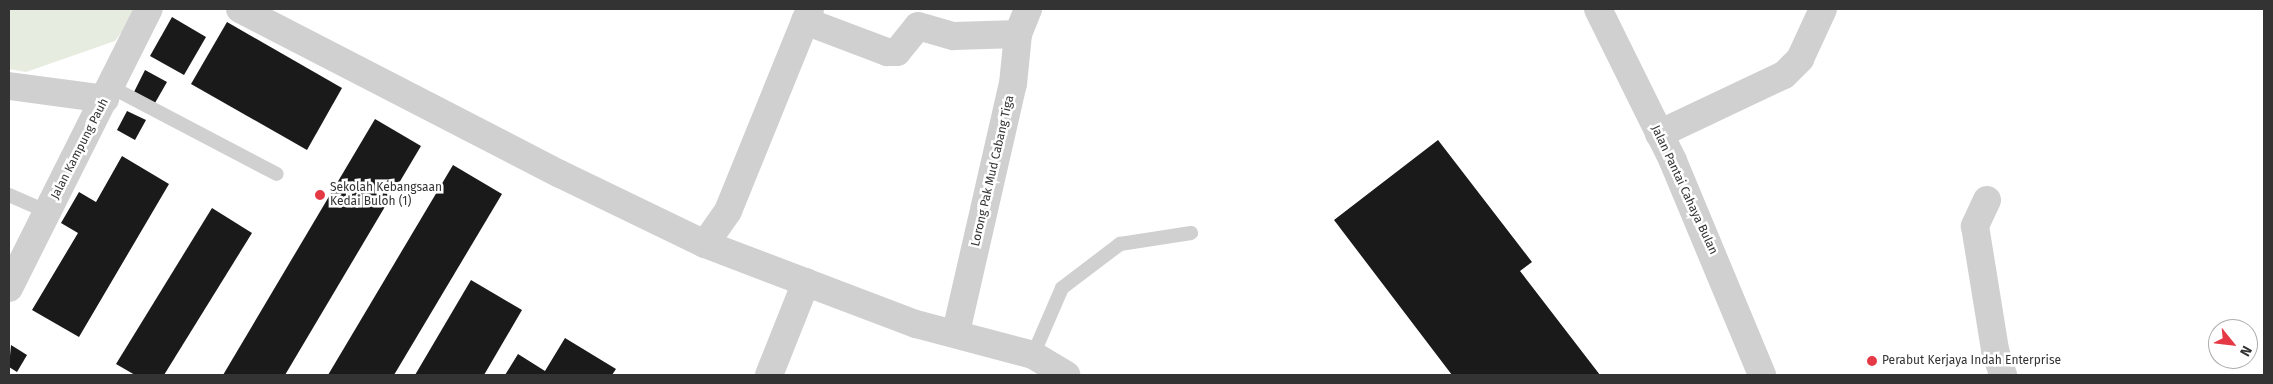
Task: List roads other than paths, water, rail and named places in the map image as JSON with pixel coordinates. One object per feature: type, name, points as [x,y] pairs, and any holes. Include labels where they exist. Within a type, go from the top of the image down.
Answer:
[{"type":"street","name":"Jalan Kampung Pauh","points":[[9,288],[149,9]]},
{"type":"street","points":[[240,9],[560,174],[705,244],[916,324],[956,332],[1033,355],[1066,375]]},
{"type":"street","name":"Lorong Pak Mud Cabang Tiga","points":[[956,332],[1013,84],[1018,34],[1028,9]]},
{"type":"street","name":"Jalan Pantai Cahaya Bulan","points":[[1598,9],[1659,134],[1712,251],[1762,375]]},
{"type":"street","points":[[1659,134],[1784,75],[1800,59],[1822,9]]},
{"type":"street","points":[[705,244],[728,211],[808,15],[887,52],[897,52],[918,26],[954,36],[1018,34]]},
{"type":"street","points":[[9,86],[108,93]]},
{"type":"street","points":[[1987,200],[1975,226],[1995,350],[2003,375]]},
{"type":"street","points":[[769,375],[806,282]]},
{"type":"lane","points":[[108,93],[277,174]]},
{"type":"lane","points":[[9,195],[48,212]]},
{"type":"lane","points":[[1033,355],[1062,288],[1120,244],[1192,233]]},
{"type":"place","name":"Sekolah Kebangsaan Kedai Buloh (1)","points":[[320,195]]},
{"type":"place","name":"Perabut Kerjaya Indah Enterprise","points":[[1872,361]]}]
